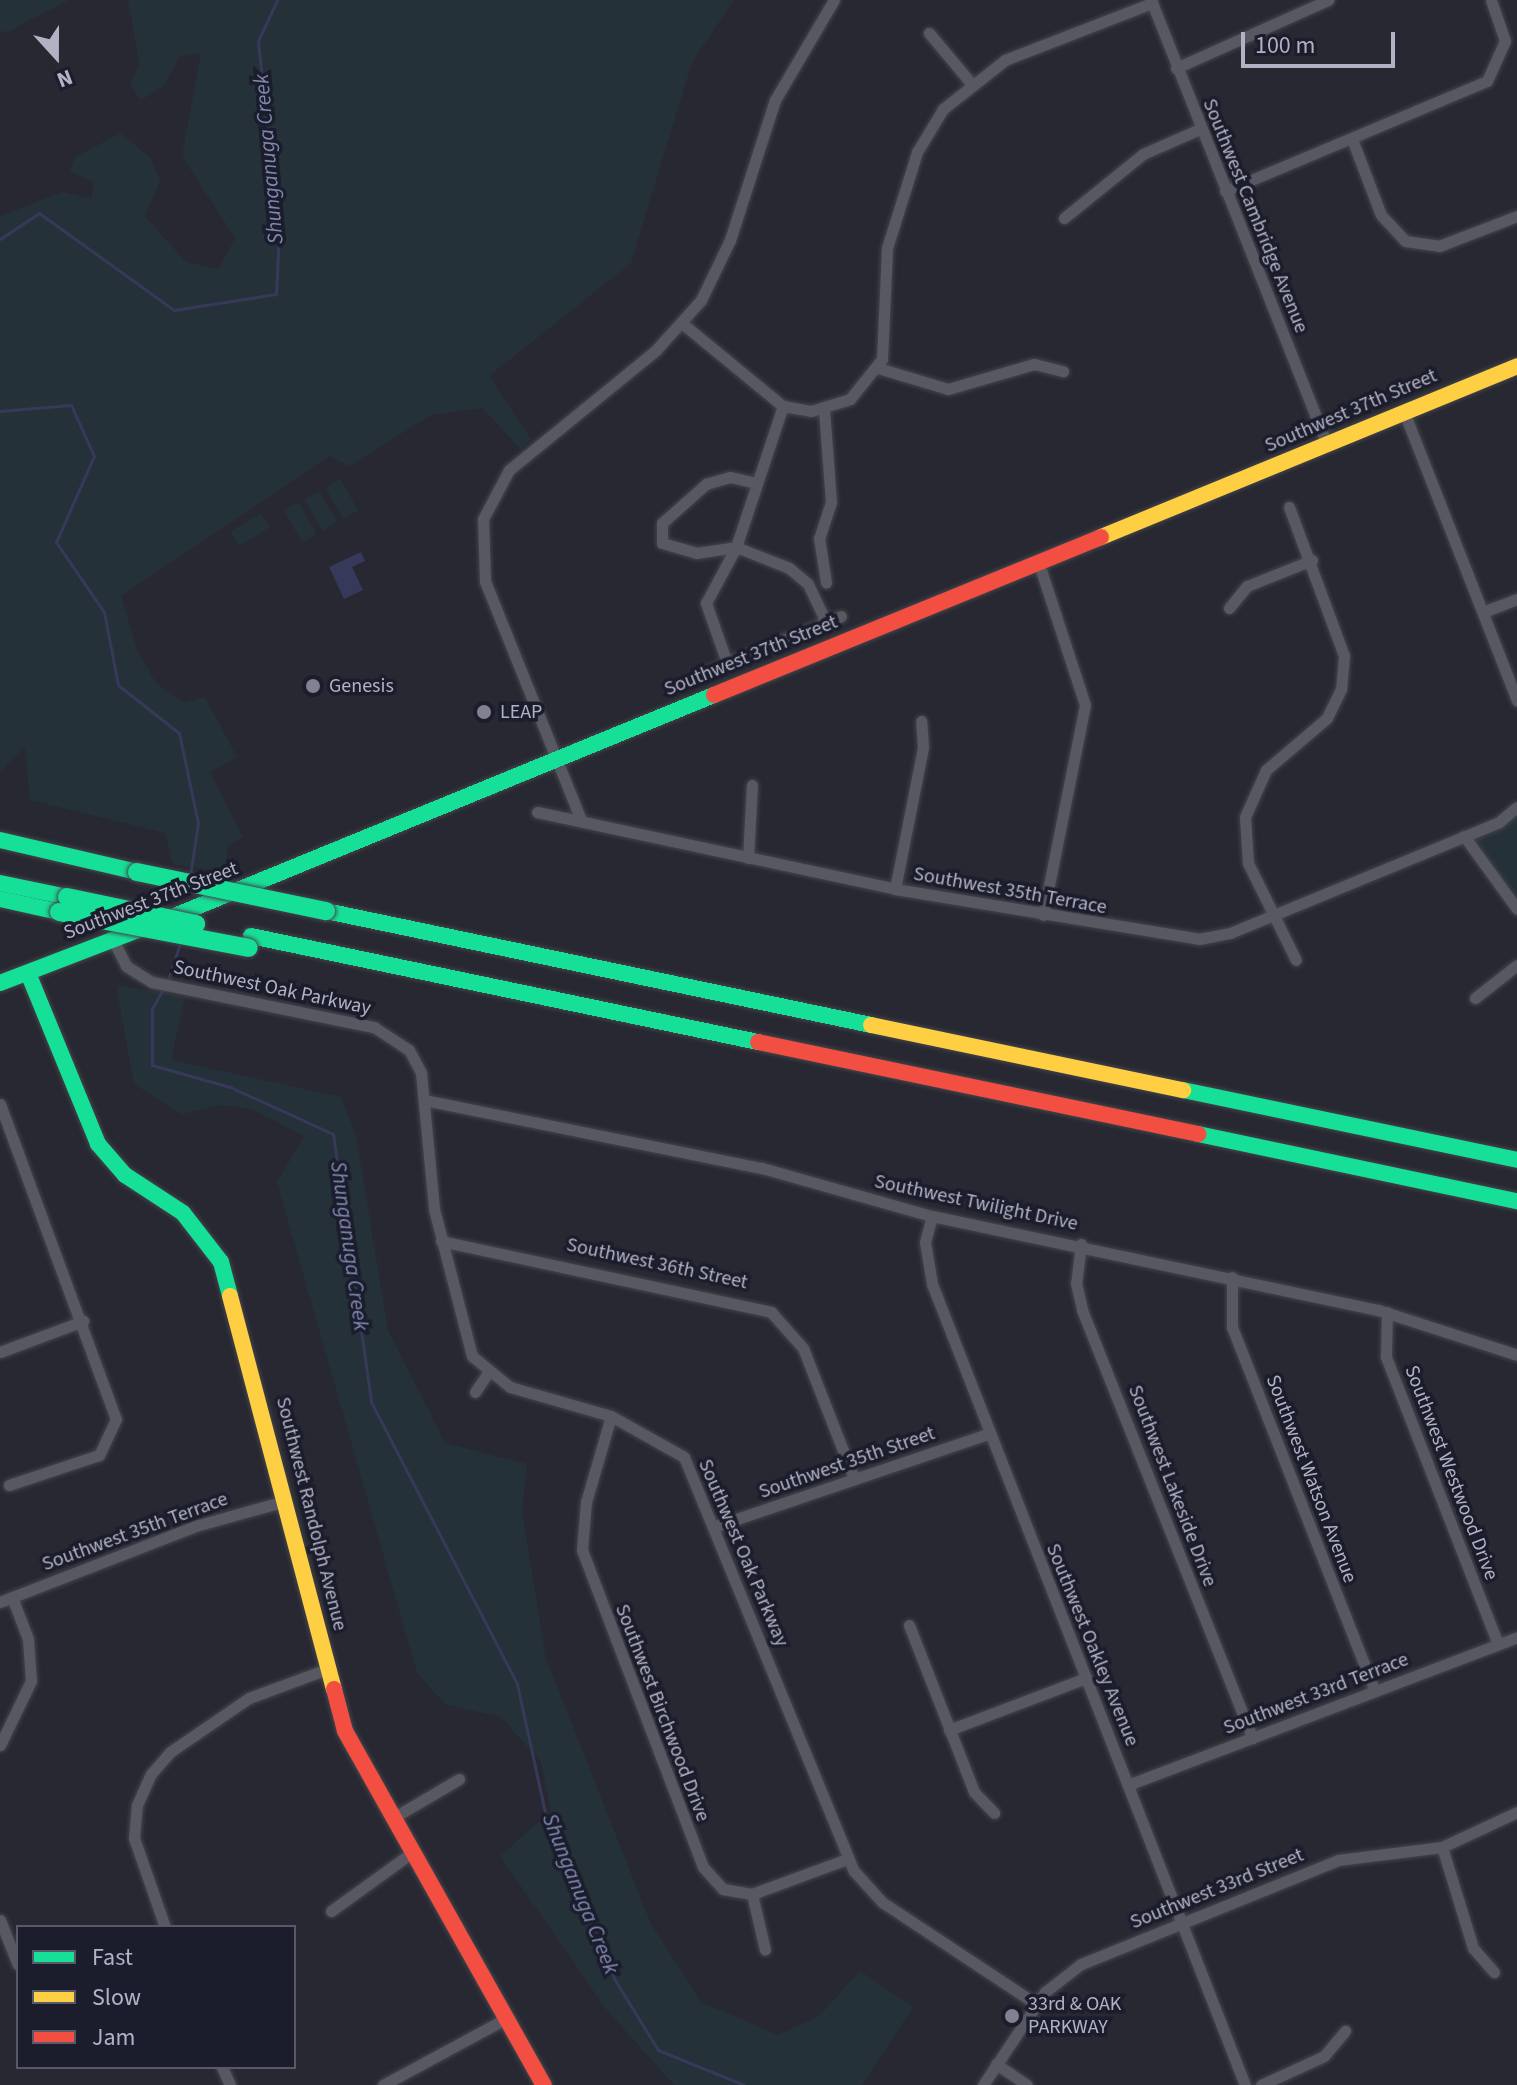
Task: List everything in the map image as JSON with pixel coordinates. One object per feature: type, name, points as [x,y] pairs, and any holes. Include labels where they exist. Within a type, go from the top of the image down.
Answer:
[{"type":"main road","name":"Southwest 37th Street","points":[[0,983],[1039,564],[1517,366]]},
{"type":"main road","points":[[0,840],[137,872],[1517,1160]]},
{"type":"main road","points":[[0,883],[58,906]]},
{"type":"main road","points":[[0,899],[58,906],[393,965],[1517,1201]]},
{"type":"main road","points":[[0,905],[58,906]]},
{"type":"main road","name":"Southwest Randolph Avenue","points":[[28,973],[98,1144],[125,1175],[183,1213],[221,1262],[327,1669],[351,1748],[544,2085]]},
{"type":"street","points":[[581,820],[485,581],[483,519],[509,470],[683,324],[720,266],[775,100],[834,0]]},
{"type":"street","points":[[1176,68],[1328,0]]},
{"type":"street","points":[[1225,191],[1492,77],[1505,41],[1491,0]]},
{"type":"street","points":[[683,324],[783,406],[824,409],[850,399],[878,368],[880,283],[892,227],[923,140],[970,82],[1030,49],[1151,1]]},
{"type":"street","name":"Southwest Cambridge Avenue","points":[[1151,1],[1327,445]]},
{"type":"street","points":[[929,33],[970,82]]},
{"type":"street","points":[[1064,218],[1143,154],[1200,129]]},
{"type":"street","points":[[1352,139],[1381,215],[1405,241],[1439,246],[1517,216]]},
{"type":"street","points":[[878,368],[948,389],[1034,364],[1063,371]]},
{"type":"street","points":[[727,663],[706,603],[736,547],[783,406]]},
{"type":"street","points":[[824,409],[831,502],[819,538],[826,582]]},
{"type":"street","points":[[1404,412],[1517,701]]},
{"type":"street","points":[[756,483],[714,479],[659,530],[671,549],[736,547],[799,574],[826,622]]},
{"type":"street","points":[[1289,507],[1340,638],[1344,674],[1327,718],[1273,763],[1249,800],[1245,852],[1270,917],[1296,960]]},
{"type":"street","points":[[1229,608],[1247,586],[1312,560]]},
{"type":"street","points":[[1039,564],[1080,674],[1085,705],[1043,915]]},
{"type":"street","points":[[1483,612],[1517,599]]},
{"type":"street","points":[[706,672],[841,616]]},
{"type":"street","points":[[895,889],[923,747],[921,721]]},
{"type":"street","points":[[748,858],[752,785]]},
{"type":"street","points":[[1517,807],[1464,836],[1517,909]]},
{"type":"street","name":"Southwest 35th Terrace","points":[[537,812],[895,889],[1199,939],[1270,917],[1464,836]]},
{"type":"street","name":"Southwest Oak Parkway","points":[[113,940],[126,966],[152,982],[382,1030],[414,1057],[424,1100],[441,1241],[457,1316],[487,1374],[611,1416],[684,1457],[716,1526],[847,1859],[882,1902],[1036,2004]]},
{"type":"street","points":[[1475,998],[1517,965]]},
{"type":"street","name":"Southwest Twilight Drive","points":[[424,1100],[762,1168],[932,1216],[1081,1244],[1387,1312],[1517,1355]]},
{"type":"street","points":[[0,1104],[116,1410],[99,1455],[9,1485]]},
{"type":"street","name":"Southwest Oakley Avenue","points":[[932,1216],[929,1274],[1245,2085]]},
{"type":"street","name":"Southwest 36th Street","points":[[441,1241],[771,1312],[803,1348],[854,1479]]},
{"type":"street","name":"Southwest Lakeside Drive","points":[[1081,1244],[1076,1283],[1082,1310],[1252,1738]]},
{"type":"street","name":"Southwest Watson Avenue","points":[[1232,1277],[1232,1327],[1375,1691]]},
{"type":"street","name":"Southwest Westwood Drive","points":[[1387,1312],[1386,1357],[1498,1644]]},
{"type":"street","points":[[0,1352],[83,1321]]},
{"type":"street","points":[[475,1392],[487,1374]]},
{"type":"street","name":"Southwest Birchwood Drive","points":[[611,1416],[582,1519],[586,1568],[703,1867],[723,1889],[752,1894]]},
{"type":"street","name":"Southwest 35th Street","points":[[716,1526],[990,1433]]},
{"type":"street","name":"Southwest 35th Terrace","points":[[6,1599],[199,1525],[285,1501]]},
{"type":"street","points":[[0,1745],[31,1681],[28,1639],[6,1599]]},
{"type":"street","points":[[909,1625],[978,1801],[994,1813]]},
{"type":"street","name":"Southwest 33rd Terrace","points":[[1128,1785],[1517,1637]]},
{"type":"street","points":[[164,1925],[134,1838],[137,1805],[151,1774],[170,1752],[249,1698],[327,1669]]},
{"type":"street","points":[[949,1730],[1086,1678]]},
{"type":"street","points":[[391,1819],[459,1779]]},
{"type":"street","name":"Southwest 33rd Street","points":[[983,2085],[1036,2004],[1081,1964],[1338,1860],[1442,1847],[1517,1812]]},
{"type":"street","points":[[1442,1847],[1473,1948],[1494,1972]]},
{"type":"street","points":[[331,1911],[410,1854]]},
{"type":"street","points":[[765,1950],[752,1894],[847,1859]]},
{"type":"street","points":[[0,1920],[16,1960]]},
{"type":"street","points":[[383,2085],[505,2019]]},
{"type":"street","points":[[1261,2085],[1324,2056],[1345,2031]]},
{"type":"street","points":[[996,2064],[1027,2085]]},
{"type":"shaded area","points":[[0,0],[69,0],[7,32],[0,31]]},
{"type":"shaded area","points":[[128,0],[734,0],[692,62],[631,263],[489,376],[531,439],[521,449],[482,408],[431,415],[349,466],[330,456],[121,596],[138,652],[156,683],[184,703],[205,697],[237,757],[210,772],[243,837],[228,846],[225,873],[173,864],[165,833],[30,800],[25,746],[0,772],[0,216],[63,192],[92,199],[93,182],[70,171],[75,157],[121,133],[150,158],[160,181],[145,216],[186,262],[219,269],[235,238],[182,156],[201,53],[179,57],[164,86],[141,100],[130,86],[139,63]]},
{"type":"shaded area","points":[[340,479],[358,510],[343,519],[325,488]]},
{"type":"shaded area","points":[[319,491],[337,522],[322,531],[304,499]]},
{"type":"shaded area","points":[[298,502],[317,534],[302,542],[283,511]]},
{"type":"shaded area","points":[[261,513],[270,528],[239,546],[230,532]]},
{"type":"shaded area","points":[[1517,807],[1517,909],[1464,836]]},
{"type":"shaded area","points":[[116,985],[185,997],[171,1060],[341,1097],[356,1135],[388,1330],[445,1443],[527,1464],[522,1512],[546,1659],[651,1924],[701,2002],[778,2035],[819,2016],[860,1971],[913,2007],[862,2085],[674,2085],[606,2009],[500,1856],[551,1811],[541,1762],[501,1717],[445,1704],[417,1673],[277,1182],[304,1136],[252,1109],[222,1105],[182,1114],[134,1084]]},
{"type":"water","points":[[361,552],[365,561],[352,567],[363,590],[344,599],[329,567]]},
{"type":"waterway","name":"Shunganuga Creek","points":[[0,239],[39,213],[174,310],[276,294],[279,232],[258,41],[277,0]]},
{"type":"waterway","name":"Shunganuga Creek","points":[[0,411],[71,405],[94,456],[56,542],[104,612],[118,685],[179,733],[198,823],[190,876]]},
{"type":"waterway","name":"Shunganuga Creek","points":[[168,980],[180,942]]},
{"type":"waterway","name":"Shunganuga Creek","points":[[164,987],[152,1009],[152,1065],[230,1087],[333,1134],[371,1402],[517,1684],[549,1831],[615,1980],[658,2050],[744,2085]]},
{"type":"traffic: fast","points":[[167,919],[714,695]]},
{"type":"traffic: fast","points":[[0,840],[137,872]]},
{"type":"traffic: fast","points":[[137,872],[326,911]]},
{"type":"traffic: fast","points":[[0,883],[67,897]]},
{"type":"traffic: fast","points":[[67,897],[196,924]]},
{"type":"traffic: fast","points":[[0,899],[59,912]]},
{"type":"traffic: fast","points":[[326,911],[871,1025]]},
{"type":"traffic: fast","points":[[59,912],[249,948]]},
{"type":"traffic: fast","points":[[0,983],[146,927]]},
{"type":"traffic: fast","points":[[251,936],[758,1042]]},
{"type":"traffic: fast","points":[[28,973],[98,1144],[125,1175],[183,1213],[221,1262],[230,1296]]},
{"type":"traffic: fast","points":[[1183,1090],[1517,1160]]},
{"type":"traffic: fast","points":[[1198,1134],[1517,1201]]},
{"type":"traffic: slow","points":[[1101,537],[1517,366]]},
{"type":"traffic: slow","points":[[871,1025],[1183,1090]]},
{"type":"traffic: slow","points":[[230,1296],[334,1689]]},
{"type":"traffic: jam","points":[[714,695],[1101,537]]},
{"type":"traffic: jam","points":[[758,1042],[1198,1134]]},
{"type":"traffic: jam","points":[[334,1689],[345,1731],[544,2085]]},
{"type":"place","name":"Genesis","points":[[313,686]]},
{"type":"place","name":"LEAP","points":[[484,712]]},
{"type":"place","name":"33rd & OAK PARKWAY","points":[[1012,2016]]}]
